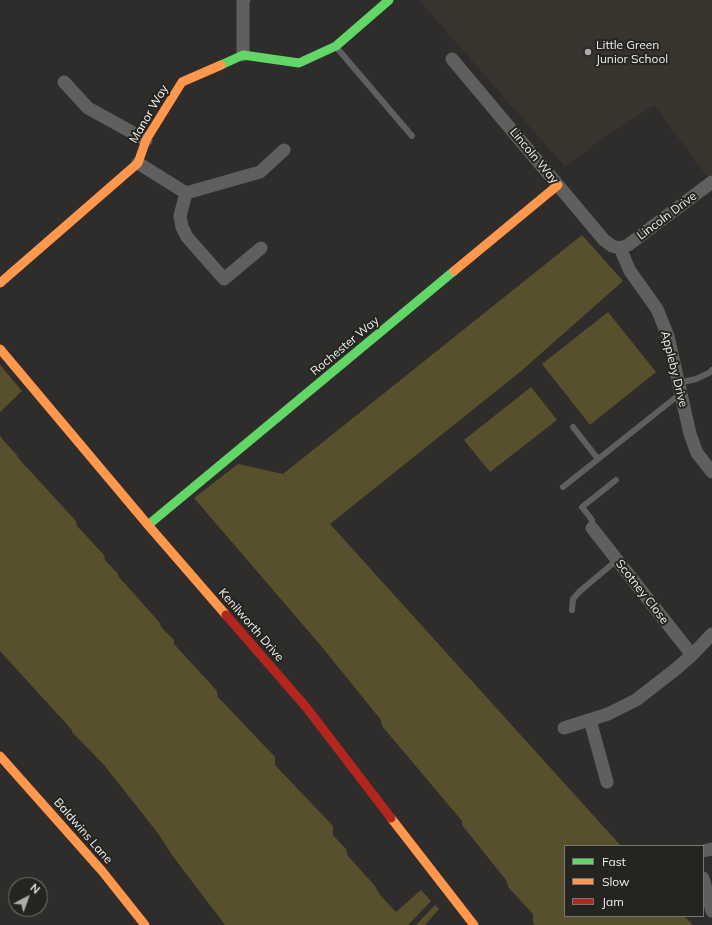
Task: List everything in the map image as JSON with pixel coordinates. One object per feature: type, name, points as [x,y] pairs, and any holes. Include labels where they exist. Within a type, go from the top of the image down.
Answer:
[{"type":"street","points":[[244,0],[243,55],[299,63],[336,46],[389,0]]},
{"type":"street","name":"Manor Way","points":[[0,283],[138,163],[146,140],[182,82],[243,55]]},
{"type":"street","name":"Lincoln Way","points":[[452,59],[604,240],[612,246],[620,248]]},
{"type":"street","points":[[64,82],[88,108],[146,140]]},
{"type":"street","points":[[138,163],[186,193],[260,172],[284,150]]},
{"type":"street","name":"Lincoln Drive","points":[[620,248],[628,245],[712,182]]},
{"type":"street","name":"Rochester Way","points":[[148,525],[558,185]]},
{"type":"street","points":[[186,193],[180,216],[182,227],[187,237],[224,279],[261,248]]},
{"type":"street","name":"Appleby Drive","points":[[620,248],[630,271],[657,309],[668,336],[690,434],[697,453],[712,472]]},
{"type":"street","name":"Kenilworth Drive","points":[[0,349],[148,525],[306,707],[474,925]]},
{"type":"street","name":"Scotney Close","points":[[592,528],[692,655]]},
{"type":"street","points":[[564,728],[608,714],[636,700],[692,655],[712,634]]},
{"type":"street","points":[[590,720],[607,782]]},
{"type":"street","name":"Baldwins Lane","points":[[0,756],[102,871],[145,925]]},
{"type":"street","points":[[704,882],[712,911]]},
{"type":"lane","points":[[336,46],[412,136]]},
{"type":"lane","points":[[563,486],[598,459],[679,388],[712,370]]},
{"type":"lane","points":[[573,427],[598,459]]},
{"type":"lane","points":[[592,528],[592,520],[582,507],[616,480]]},
{"type":"lane","points":[[572,610],[573,599],[578,592],[617,560]]},
{"type":"shaded area","name":"Little Green Junior School","points":[[419,0],[712,0],[712,183],[654,105],[598,142],[565,167]]},
{"type":"shaded area","points":[[582,235],[623,281],[520,372],[330,524],[620,845],[564,845],[564,917],[685,917],[693,925],[535,925],[533,923],[533,914],[509,888],[506,880],[462,825],[462,821],[382,726],[381,720],[322,647],[194,498],[238,464],[283,474]]},
{"type":"shaded area","points":[[608,312],[656,372],[590,425],[542,364]]},
{"type":"shaded area","points":[[0,365],[22,391],[0,412]]},
{"type":"shaded area","points":[[531,387],[557,420],[490,472],[464,440]]},
{"type":"shaded area","points":[[0,435],[19,459],[76,521],[77,526],[104,555],[105,560],[118,574],[118,576],[160,623],[161,627],[174,640],[174,644],[217,691],[218,697],[275,757],[275,765],[333,826],[333,835],[346,849],[348,856],[375,886],[380,895],[396,912],[421,890],[431,901],[408,925],[225,925],[172,855],[157,832],[104,765],[72,732],[72,730],[0,651]]},
{"type":"shaded area","points":[[435,905],[439,909],[425,925],[416,925]]},
{"type":"traffic: fast","points":[[221,65],[243,55],[299,63],[336,46],[389,0]]},
{"type":"traffic: fast","points":[[148,525],[454,271]]},
{"type":"traffic: slow","points":[[0,283],[138,163],[146,140],[182,82],[221,65]]},
{"type":"traffic: slow","points":[[454,271],[558,185]]},
{"type":"traffic: slow","points":[[0,349],[226,615]]},
{"type":"traffic: slow","points":[[0,756],[102,871],[145,925]]},
{"type":"traffic: slow","points":[[391,818],[474,925]]},
{"type":"traffic: jam","points":[[226,615],[306,707],[391,818]]},
{"type":"place","name":"Little Green Junior School","points":[[588,52]]}]
